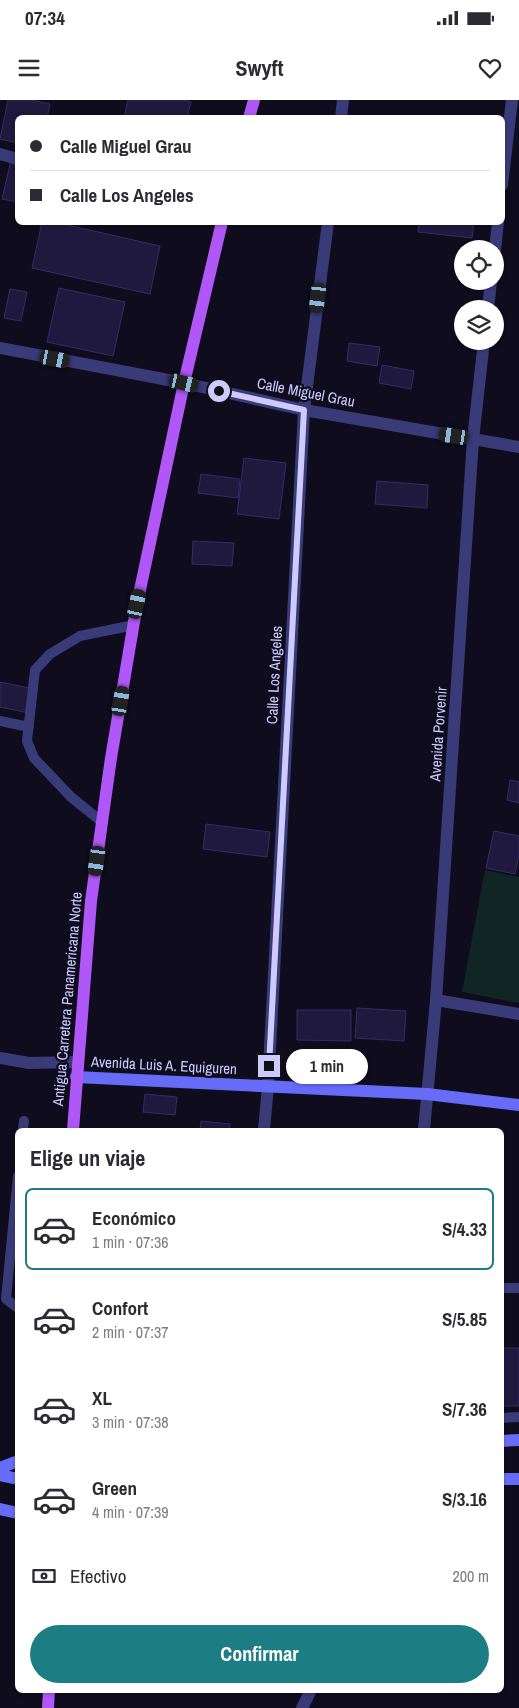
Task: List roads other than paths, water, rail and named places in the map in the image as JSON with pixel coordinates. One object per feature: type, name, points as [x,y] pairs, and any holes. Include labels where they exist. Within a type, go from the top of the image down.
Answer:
[{"type":"main road","points":[[250,115],[254,100]]},
{"type":"main road","name":"Antigua Carretera Panamericana Norte","points":[[73,1128],[91,901],[111,758],[134,625],[184,383],[221,225]]},
{"type":"main road","points":[[48,1708],[49,1693]]},
{"type":"street","points":[[341,115],[343,100]]},
{"type":"street","points":[[505,160],[512,100]]},
{"type":"street","points":[[0,154],[15,158]]},
{"type":"street","name":"Calle Los Angeles","points":[[264,1128],[304,410],[328,225]]},
{"type":"street","points":[[496,240],[498,225]]},
{"type":"street","name":"Calle Miguel Grau","points":[[0,348],[184,383],[304,410],[519,447]]},
{"type":"street","name":"Avenida Porvenir","points":[[424,1128],[436,1000],[473,439],[483,350]]},
{"type":"street","points":[[436,1000],[519,1014]]},
{"type":"street","points":[[0,1058],[30,1063],[78,1062]]},
{"type":"street","name":"Avenida Luis A. Equiguren","points":[[76,1077],[427,1094],[519,1105]]},
{"type":"street","points":[[504,1441],[519,1440]]},
{"type":"street","points":[[0,1468],[15,1462]]},
{"type":"street","points":[[0,1475],[15,1478]]},
{"type":"street","points":[[504,1479],[519,1479]]},
{"type":"street","points":[[0,1509],[15,1512]]},
{"type":"street","points":[[302,1708],[310,1693]]},
{"type":"lane","points":[[102,822],[71,797],[34,758],[26,741],[36,670],[50,654],[80,636],[134,625]]},
{"type":"lane","points":[[0,722],[28,727]]},
{"type":"lane","points":[[15,1206],[6,1298],[15,1306]]},
{"type":"lane","points":[[504,1288],[519,1288]]},
{"type":"lane","points":[[504,1418],[519,1417]]}]
